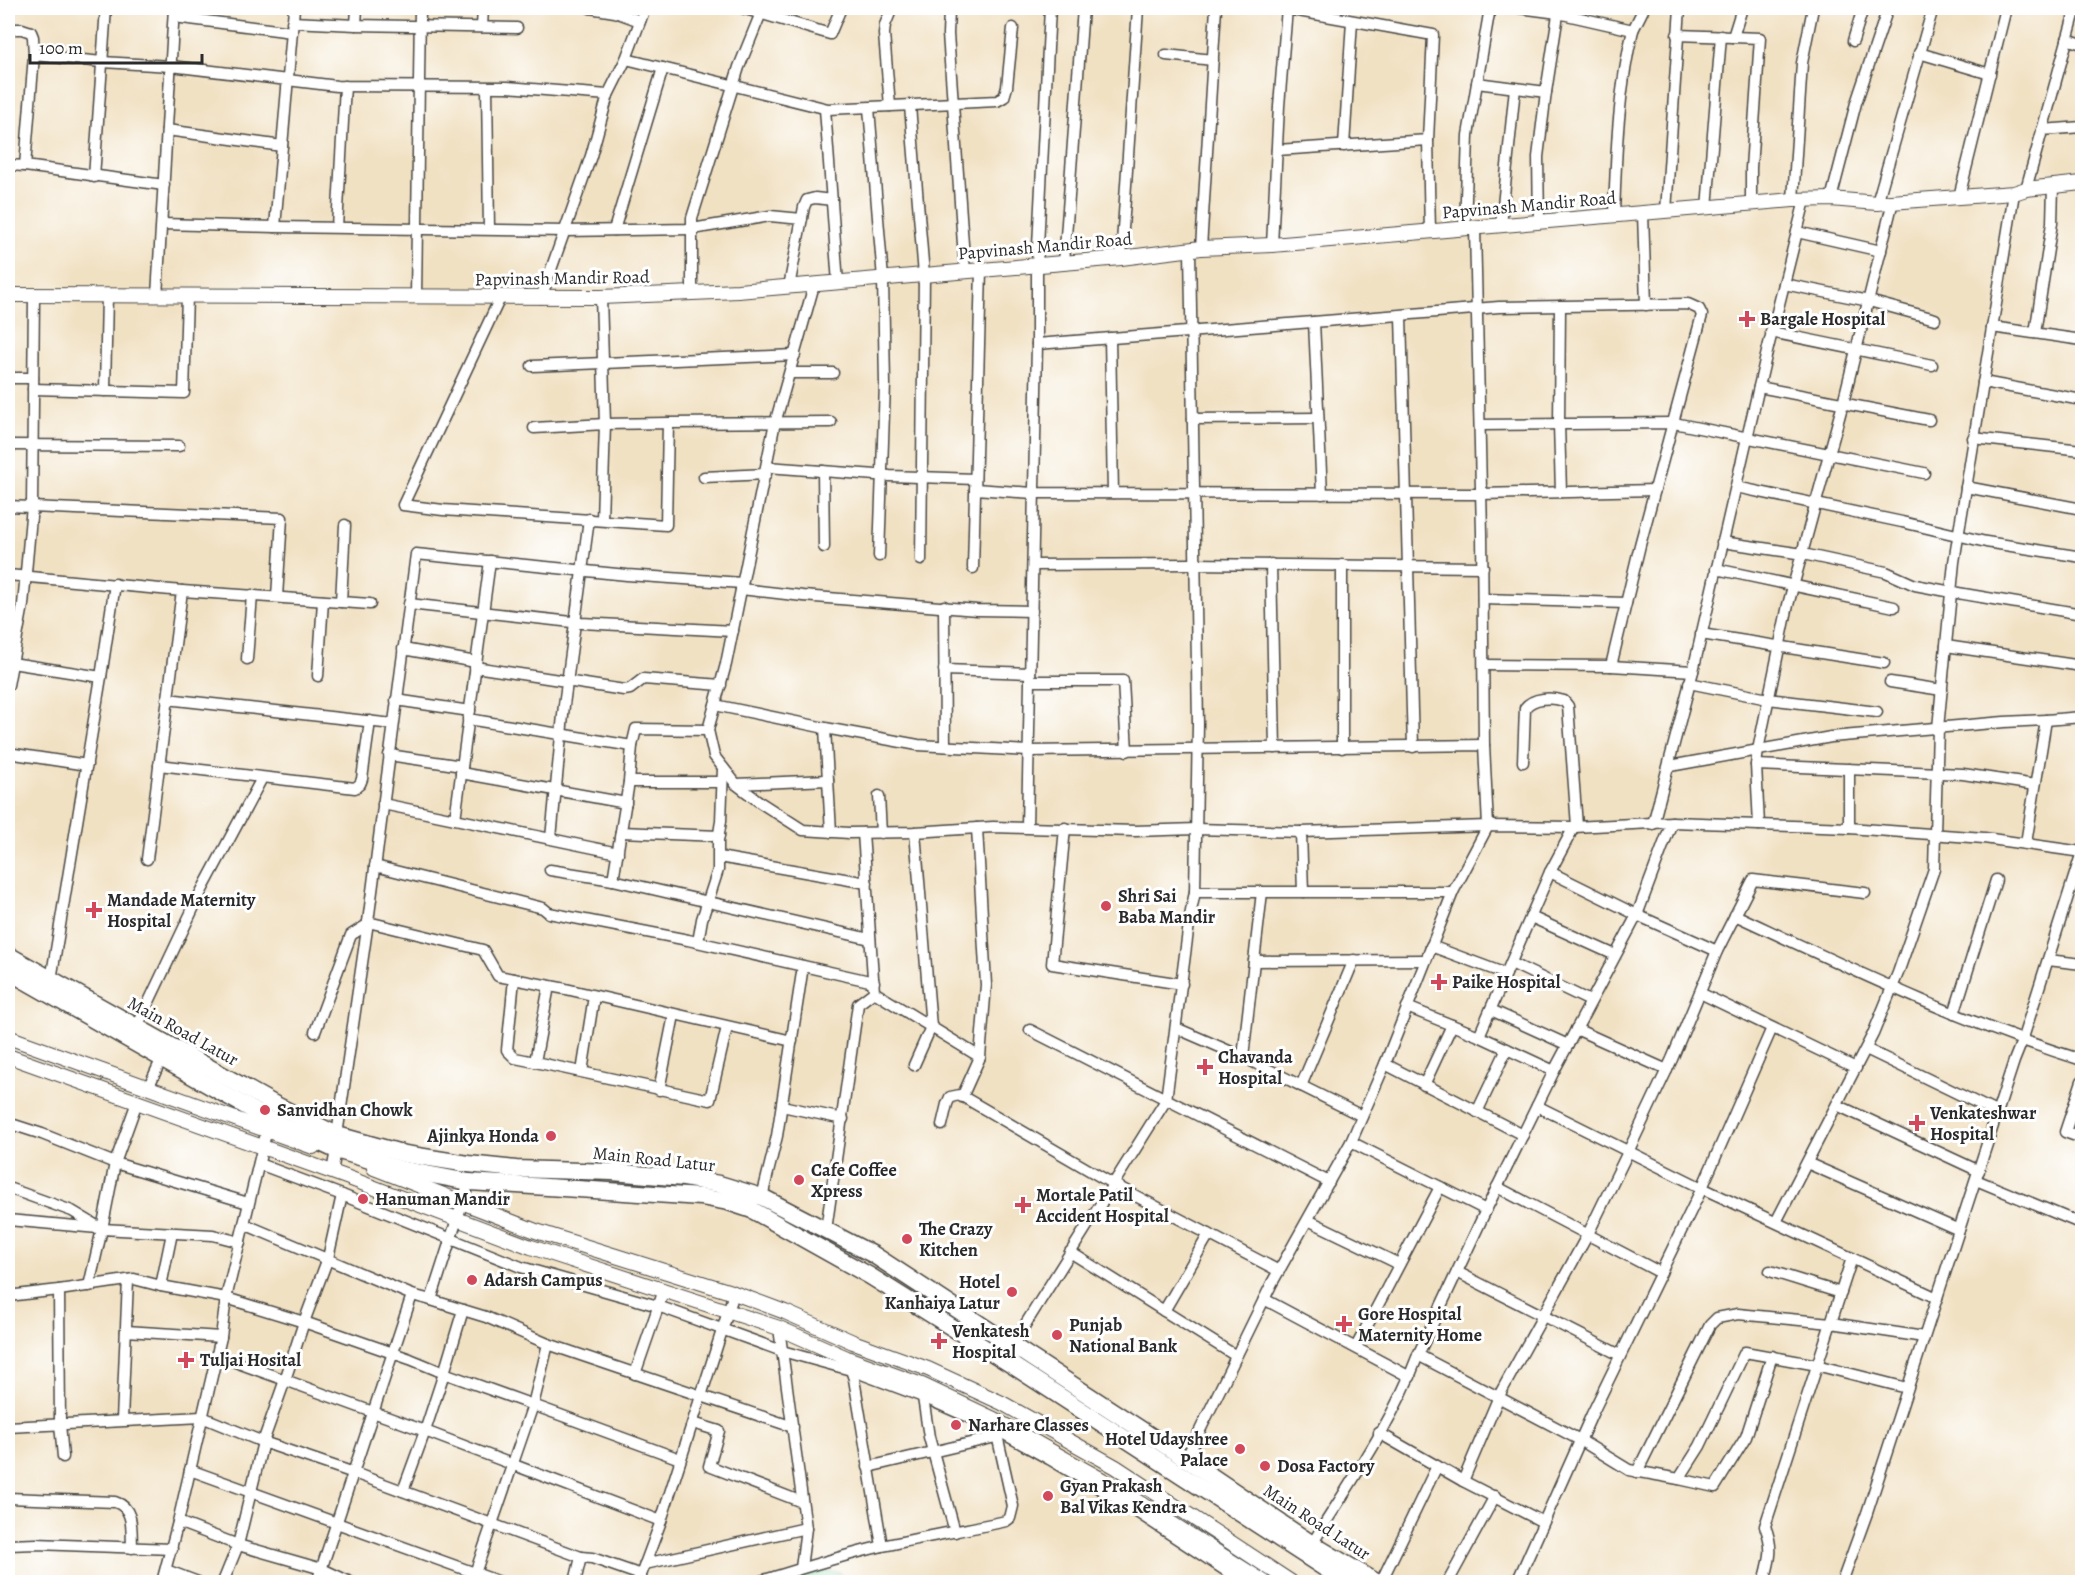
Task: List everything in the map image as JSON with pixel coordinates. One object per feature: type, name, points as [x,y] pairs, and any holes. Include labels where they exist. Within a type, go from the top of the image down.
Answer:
[{"type":"main road","name":"Main Road Latur","points":[[8,955],[137,1027],[271,1119]]},
{"type":"main road","name":"Main Road Latur","points":[[8,972],[271,1119],[336,1147],[400,1169],[469,1182],[701,1197],[728,1202],[752,1210],[890,1288],[1346,1582]]},
{"type":"main road","name":"Main Road Latur","points":[[336,1147],[405,1154],[468,1164],[684,1178],[719,1184],[762,1197],[874,1255],[1312,1544],[1376,1582]]},
{"type":"street","points":[[93,177],[106,8]]},
{"type":"street","points":[[275,227],[294,8]]},
{"type":"street","points":[[356,25],[357,8]]},
{"type":"street","points":[[416,297],[420,8]]},
{"type":"street","points":[[482,27],[483,8]]},
{"type":"street","points":[[590,8],[615,12],[640,21]]},
{"type":"street","points":[[541,298],[591,156],[608,94],[626,59],[645,8]]},
{"type":"street","points":[[742,8],[762,11],[830,34],[841,8]]},
{"type":"street","points":[[890,106],[884,34],[892,8]]},
{"type":"street","points":[[951,8],[948,34],[965,272]]},
{"type":"street","points":[[1027,827],[1037,266],[1050,8]]},
{"type":"street","points":[[1064,263],[1083,8]]},
{"type":"street","points":[[1121,258],[1138,8]]},
{"type":"street","points":[[1012,1344],[1166,1100],[1195,892],[1197,750],[1192,331],[1196,249],[1216,8]]},
{"type":"street","points":[[1272,245],[1287,8],[1433,35],[1428,140],[1430,232]]},
{"type":"street","points":[[1186,1459],[1279,1270],[1351,1142],[1385,1064],[1453,892],[1488,826],[1484,745],[1483,567],[1477,309],[1466,158],[1490,8]]},
{"type":"street","points":[[1520,8],[1559,10],[1633,30]]},
{"type":"street","points":[[1614,216],[1617,140],[1625,65],[1633,30],[1644,8]]},
{"type":"street","points":[[1666,211],[1680,8]]},
{"type":"street","points":[[1733,37],[1742,8]]},
{"type":"street","points":[[1653,824],[1670,766],[1797,232],[1802,63],[1813,8]]},
{"type":"street","points":[[1853,40],[1863,8]]},
{"type":"street","points":[[1831,199],[1856,103],[1888,8]]},
{"type":"street","points":[[1877,202],[1933,8]]},
{"type":"street","points":[[1959,197],[2006,8]]},
{"type":"street","points":[[1776,1222],[1866,1049],[1892,988],[1934,869],[1938,728],[1946,646],[1958,534],[1992,327],[2020,191],[2042,130],[2076,8]]},
{"type":"street","points":[[1539,222],[1538,156],[1559,10]]},
{"type":"street","points":[[692,293],[692,218],[733,86],[762,11]]},
{"type":"street","points":[[157,296],[174,12],[292,27],[418,25],[517,28]]},
{"type":"street","points":[[1344,146],[1352,21]]},
{"type":"street","points":[[626,59],[825,109],[996,101],[1004,97],[1007,87],[1013,28]]},
{"type":"street","points":[[8,29],[22,29],[31,32],[33,37],[34,56],[26,166]]},
{"type":"street","points":[[1677,34],[1760,38],[1751,168],[1751,204]]},
{"type":"street","points":[[1707,208],[1721,36]]},
{"type":"street","points":[[2067,39],[2082,44]]},
{"type":"street","points":[[1919,53],[1990,74]]},
{"type":"street","points":[[1166,55],[1213,60]]},
{"type":"street","points":[[34,56],[171,66],[345,86],[507,87],[608,94]]},
{"type":"street","points":[[614,230],[663,68]]},
{"type":"street","points":[[1477,83],[1546,92]]},
{"type":"street","points":[[337,227],[345,86]]},
{"type":"street","points":[[487,88],[489,229]]},
{"type":"street","points":[[1501,225],[1515,88]]},
{"type":"street","points":[[910,105],[924,275],[921,560]]},
{"type":"street","points":[[868,108],[883,279],[885,384],[879,556]]},
{"type":"street","points":[[825,109],[838,283]]},
{"type":"street","points":[[2042,130],[2082,127]]},
{"type":"street","points":[[167,130],[282,146]]},
{"type":"street","points":[[1277,150],[1428,140]]},
{"type":"street","points":[[8,165],[164,185]]},
{"type":"street","name":"Papvinash Mandir Road","points":[[8,295],[541,298],[692,293],[838,283],[1037,266],[1196,249],[1272,245],[1799,200],[1831,199],[1877,202],[1959,197],[2082,183]]},
{"type":"street","points":[[2035,333],[2052,223],[2053,186]]},
{"type":"street","points":[[789,287],[807,200],[815,198],[832,200]]},
{"type":"street","points":[[1759,825],[1756,765],[1779,646],[1857,350],[1893,201]]},
{"type":"street","points":[[1643,213],[1646,305]]},
{"type":"street","points":[[162,224],[565,231],[692,229],[770,216],[802,219]]},
{"type":"street","points":[[1797,232],[1881,251]]},
{"type":"street","points":[[973,568],[981,270]]},
{"type":"street","points":[[1784,284],[1869,301],[1935,319]]},
{"type":"street","points":[[814,285],[776,423],[733,631],[708,730],[714,756],[736,784],[803,830],[881,833],[1027,827],[1135,831],[1301,832],[1672,822],[1849,828],[1935,834],[2026,843],[2082,852],[1867,1514],[1842,1582]]},
{"type":"street","points":[[8,685],[23,606],[32,506],[34,295]]},
{"type":"street","points":[[105,391],[107,295]]},
{"type":"street","points":[[8,378],[33,384],[105,391],[184,393],[187,296]]},
{"type":"street","points":[[601,297],[605,424],[602,520]]},
{"type":"street","points":[[500,298],[403,505],[443,510],[666,525],[668,423]]},
{"type":"street","points":[[1037,344],[1477,309],[1688,304],[1699,309],[1702,315],[1611,666]]},
{"type":"street","points":[[1560,306],[1561,492]]},
{"type":"street","points":[[1401,316],[1413,747]]},
{"type":"street","points":[[1314,322],[1322,494]]},
{"type":"street","points":[[1992,327],[2082,339]]},
{"type":"street","points":[[1772,332],[1932,365]]},
{"type":"street","points":[[1110,338],[1113,493]]},
{"type":"street","points":[[532,366],[795,355]]},
{"type":"street","points":[[790,373],[833,373]]},
{"type":"street","points":[[1983,382],[2082,400]]},
{"type":"street","points":[[1759,387],[1929,420]]},
{"type":"street","points":[[1193,419],[1318,418]]},
{"type":"street","points":[[534,428],[605,424],[831,422]]},
{"type":"street","points":[[1480,425],[1674,423],[1924,473]]},
{"type":"street","points":[[1974,438],[2082,450]]},
{"type":"street","points":[[8,446],[179,446]]},
{"type":"street","points":[[704,477],[766,471],[823,471],[922,477],[1033,493],[1481,494],[1655,490]]},
{"type":"street","points":[[823,471],[824,547]]},
{"type":"street","points":[[1736,487],[1986,542],[2082,557]]},
{"type":"street","points":[[1966,487],[2082,509]]},
{"type":"street","points":[[8,506],[282,518],[277,597]]},
{"type":"street","points":[[551,838],[567,682],[589,519]]},
{"type":"street","points":[[341,602],[345,525]]},
{"type":"street","points":[[1722,542],[1803,554],[1886,572],[1915,585],[2082,614]]},
{"type":"street","points":[[332,1172],[368,924],[416,554],[742,586],[803,596],[1032,611]]},
{"type":"street","points":[[455,819],[490,561]]},
{"type":"street","points":[[1033,565],[1271,564],[1483,567]]},
{"type":"street","points":[[1271,564],[1275,748]]},
{"type":"street","points":[[1342,565],[1342,748]]},
{"type":"street","points":[[1716,569],[1894,607]]},
{"type":"street","points":[[8,575],[182,591],[370,604]]},
{"type":"street","points":[[51,980],[115,584]]},
{"type":"street","points":[[147,859],[182,591]]},
{"type":"street","points":[[246,659],[252,595]]},
{"type":"street","points":[[1483,599],[1626,603]]},
{"type":"street","points":[[318,676],[323,601]]},
{"type":"street","points":[[409,604],[576,622],[733,631]]},
{"type":"street","points":[[944,606],[945,746]]},
{"type":"street","points":[[1701,634],[1884,663]]},
{"type":"street","points":[[1946,646],[2082,666]]},
{"type":"street","points":[[403,649],[567,682],[624,690],[630,689],[643,679],[721,685]]},
{"type":"street","points":[[12,663],[101,677]]},
{"type":"street","points":[[1484,665],[1611,666],[1693,671]]},
{"type":"street","points":[[944,670],[1123,681],[1127,751]]},
{"type":"street","points":[[1890,682],[1942,690]]},
{"type":"street","points":[[1689,683],[1768,699],[1878,712]]},
{"type":"street","points":[[167,699],[393,724]]},
{"type":"street","points":[[1479,1036],[1550,872],[1575,826],[1568,706],[1564,701],[1538,699],[1529,703],[1525,708],[1523,762]]},
{"type":"street","points":[[396,700],[561,736],[632,746]]},
{"type":"street","points":[[715,705],[918,745],[1029,751],[1484,745]]},
{"type":"street","points":[[1670,766],[1831,737],[2082,717]]},
{"type":"street","points":[[2026,843],[2046,720]]},
{"type":"street","points":[[159,765],[355,788],[362,779],[370,721]]},
{"type":"street","points":[[825,728],[831,832]]},
{"type":"street","points":[[613,880],[636,729],[708,730]]},
{"type":"street","points":[[8,753],[87,765]]},
{"type":"street","points":[[389,755],[626,803]]},
{"type":"street","points":[[1756,765],[1936,772],[2035,785]]},
{"type":"street","points":[[698,942],[718,870],[723,768]]},
{"type":"street","points":[[1849,769],[1849,828]]},
{"type":"street","points":[[137,1027],[200,894],[262,778]]},
{"type":"street","points":[[736,784],[828,780]]},
{"type":"street","points":[[629,782],[723,782]]},
{"type":"street","points":[[879,796],[881,833]]},
{"type":"street","points":[[383,804],[618,853]]},
{"type":"street","points":[[1312,1544],[1410,1377],[1418,1355],[1497,1187],[1590,1001],[1637,915],[1672,822]]},
{"type":"street","points":[[962,1097],[980,1057],[986,985],[976,828]]},
{"type":"street","points":[[1065,828],[1052,964],[1182,984]]},
{"type":"street","points":[[621,832],[718,836]]},
{"type":"street","points":[[914,1065],[931,1027],[915,832]]},
{"type":"street","points":[[1301,832],[1303,892]]},
{"type":"street","points":[[826,1230],[858,1004],[874,987],[864,833]]},
{"type":"street","points":[[719,857],[867,883]]},
{"type":"street","points":[[375,866],[543,908],[549,913],[698,942],[803,966],[874,987],[931,1027],[980,1057]]},
{"type":"street","points":[[550,870],[613,880],[870,939]]},
{"type":"street","points":[[1550,872],[1717,951]]},
{"type":"street","points":[[1463,1481],[1499,1397],[1588,1234],[1628,1152],[1667,1070],[1717,951],[1753,880],[1865,893]]},
{"type":"street","points":[[1954,1014],[1996,880]]},
{"type":"street","points":[[1195,892],[1453,892]]},
{"type":"street","points":[[1242,1057],[1262,892]]},
{"type":"street","points":[[1735,915],[1892,988],[1954,1014],[2022,1041],[2082,1060]]},
{"type":"street","points":[[1531,917],[1615,955]]},
{"type":"street","points":[[315,1032],[351,936],[368,924],[483,950],[498,976],[792,1041]]},
{"type":"street","points":[[1431,946],[1506,974]]},
{"type":"street","points":[[1301,1086],[1354,960]]},
{"type":"street","points":[[1254,961],[1426,960]]},
{"type":"street","points":[[2048,960],[2082,964]]},
{"type":"street","points":[[1511,963],[1590,1001]]},
{"type":"street","points":[[762,1197],[777,1136],[803,966]]},
{"type":"street","points":[[514,979],[507,1050],[514,1058],[710,1100],[727,1027]]},
{"type":"street","points":[[535,1062],[549,986]]},
{"type":"street","points":[[1700,993],[1856,1068]]},
{"type":"street","points":[[582,1072],[594,996]]},
{"type":"street","points":[[1407,1007],[1479,1036],[1554,1071]]},
{"type":"street","points":[[1491,1011],[1568,1045]]},
{"type":"street","points":[[658,1090],[674,1015]]},
{"type":"street","points":[[1424,1085],[1452,1025]]},
{"type":"street","points":[[1176,1028],[1242,1057],[1362,1116]]},
{"type":"street","points":[[1517,1582],[1580,1440],[1702,1188],[1772,1028]]},
{"type":"street","points":[[1029,1029],[1329,1182]]},
{"type":"street","points":[[1576,1029],[1667,1070]]},
{"type":"street","points":[[8,1037],[147,1088],[271,1119],[463,1203],[536,1231],[734,1293],[785,1312],[853,1342],[928,1369],[1002,1404],[1137,1481],[1291,1582]]},
{"type":"street","points":[[1477,1112],[1507,1049]]},
{"type":"street","points":[[1866,1049],[1998,1113]]},
{"type":"street","points":[[8,1056],[332,1172],[531,1247],[779,1328],[849,1364],[922,1391],[1128,1495],[1264,1582]]},
{"type":"street","points":[[147,1088],[162,1058]]},
{"type":"street","points":[[1385,1064],[1523,1135]]},
{"type":"street","points":[[2082,1081],[2066,1132],[2082,1138]]},
{"type":"street","points":[[942,1125],[950,1098],[962,1097],[1113,1184],[1279,1270]]},
{"type":"street","points":[[89,1286],[115,1163],[136,1102]]},
{"type":"street","points":[[1837,1105],[2082,1224]]},
{"type":"street","points":[[782,1106],[843,1119]]},
{"type":"street","points":[[1537,1107],[1702,1188],[1937,1298]]},
{"type":"street","points":[[162,1582],[172,1549],[221,1337],[226,1298],[248,1203],[271,1119]]},
{"type":"street","points":[[8,1123],[115,1163],[248,1203]]},
{"type":"street","points":[[1351,1142],[1486,1210]]},
{"type":"street","points":[[1807,1162],[1959,1230]]},
{"type":"street","points":[[259,1164],[521,1267],[658,1306],[782,1351],[849,1364]]},
{"type":"street","points":[[431,1300],[469,1182]]},
{"type":"street","points":[[1356,1347],[1440,1187]]},
{"type":"street","points":[[1497,1187],[1661,1273]]},
{"type":"street","points":[[8,1188],[72,1211],[102,1229]]},
{"type":"street","points":[[223,1582],[238,1545],[263,1442],[328,1258],[342,1195]]},
{"type":"street","points":[[8,1220],[102,1229],[213,1235],[240,1242]]},
{"type":"street","points":[[1308,1220],[1399,1264]]},
{"type":"street","points":[[244,1224],[412,1295],[486,1317],[548,1344],[793,1427]]},
{"type":"street","points":[[161,1286],[172,1233]]},
{"type":"street","points":[[1164,1311],[1209,1234]]},
{"type":"street","points":[[1070,1252],[1236,1356]]},
{"type":"street","points":[[1764,1582],[1771,1556],[1770,1540],[1765,1526],[1852,1258]]},
{"type":"street","points":[[1770,1271],[1841,1293]]},
{"type":"street","points":[[1457,1272],[1620,1355]]},
{"type":"street","points":[[122,1420],[128,1280]]},
{"type":"street","points":[[8,1296],[134,1280],[226,1298],[393,1353],[680,1459]]},
{"type":"street","points":[[59,1290],[60,1424],[63,1457]]},
{"type":"street","points":[[635,1374],[664,1290]]},
{"type":"street","points":[[8,1427],[202,1417],[263,1442],[581,1557],[591,1558],[640,1579],[661,1521],[734,1293]]},
{"type":"street","points":[[317,1582],[412,1295]]},
{"type":"street","points":[[1264,1299],[1410,1377]]},
{"type":"street","points":[[403,1491],[464,1310]]},
{"type":"street","points":[[1638,1472],[1710,1325],[1717,1318],[1738,1314],[1831,1323],[1924,1337]]},
{"type":"street","points":[[779,1328],[806,1528],[801,1568]]},
{"type":"street","points":[[126,1330],[221,1337]]},
{"type":"street","points":[[473,1578],[533,1405],[548,1344]]},
{"type":"street","points":[[1679,1479],[1700,1446],[1745,1352],[1818,1365],[1907,1388]]},
{"type":"street","points":[[216,1355],[513,1463],[661,1521]]},
{"type":"street","points":[[1418,1355],[1580,1440],[1629,1470],[1715,1487],[1746,1437],[1772,1356]]},
{"type":"street","points":[[849,1364],[882,1546]]},
{"type":"street","points":[[922,1391],[933,1451],[955,1532]]},
{"type":"street","points":[[693,1423],[719,1431],[709,1466],[802,1502]]},
{"type":"street","points":[[868,1467],[933,1451],[995,1428]]},
{"type":"street","points":[[758,1582],[882,1546],[1006,1521],[1010,1518],[1013,1506],[995,1428]]},
{"type":"street","points":[[995,1428],[1117,1499],[1243,1582]]},
{"type":"street","points":[[1379,1433],[1463,1481],[1543,1522]]},
{"type":"street","points":[[1381,1582],[1437,1466]]},
{"type":"street","points":[[190,1470],[337,1524],[473,1578],[500,1582]]},
{"type":"street","points":[[1128,1495],[1137,1481]]},
{"type":"street","points":[[1448,1582],[1495,1496]]},
{"type":"street","points":[[8,1498],[123,1504],[129,1514],[132,1548]]},
{"type":"street","points":[[178,1522],[238,1545],[322,1569],[350,1582]]},
{"type":"street","points":[[645,1563],[806,1528]]},
{"type":"street","points":[[8,1545],[172,1549]]},
{"type":"street","points":[[574,1582],[581,1557]]},
{"type":"street","points":[[166,1569],[198,1582]]},
{"type":"green space","points":[[819,1571],[839,1572],[845,1582],[784,1582]]},
{"type":"place","name":"Bargale Hospital","points":[[1747,319]]},
{"type":"place","name":"Shri Sai Baba Mandir","points":[[1106,906]]},
{"type":"place","name":"Mandade Maternity Hospital","points":[[94,910]]},
{"type":"place","name":"Paike Hospital","points":[[1439,982]]},
{"type":"place","name":"Chavanda Hospital","points":[[1205,1067]]},
{"type":"place","name":"Sanvidhan Chowk","points":[[265,1110]]},
{"type":"place","name":"Venkateshwar Hospital","points":[[1917,1123]]},
{"type":"place","name":"Ajinkya Honda","points":[[551,1136]]},
{"type":"place","name":"Cafe Coffee Xpress","points":[[799,1180]]},
{"type":"place","name":"Hanuman Mandir","points":[[363,1199]]},
{"type":"place","name":"Mortale Patil Accident Hospital","points":[[1023,1205]]},
{"type":"place","name":"The Crazy Kitchen","points":[[907,1239]]},
{"type":"place","name":"Adarsh Campus","points":[[472,1280]]},
{"type":"place","name":"Hotel Kanhaiya Latur","points":[[1012,1292]]},
{"type":"place","name":"Gore Hospital Maternity Home","points":[[1344,1324]]},
{"type":"place","name":"Punjab National Bank","points":[[1057,1335]]},
{"type":"place","name":"Venkatesh Hospital","points":[[939,1341]]},
{"type":"place","name":"Tuljai Hosital","points":[[186,1360]]},
{"type":"place","name":"Narhare Classes","points":[[956,1425]]},
{"type":"place","name":"Hotel Udayshree Palace","points":[[1240,1449]]},
{"type":"place","name":"Dosa Factory","points":[[1265,1466]]},
{"type":"place","name":"Gyan Prakash Bal Vikas Kendra","points":[[1048,1496]]}]
